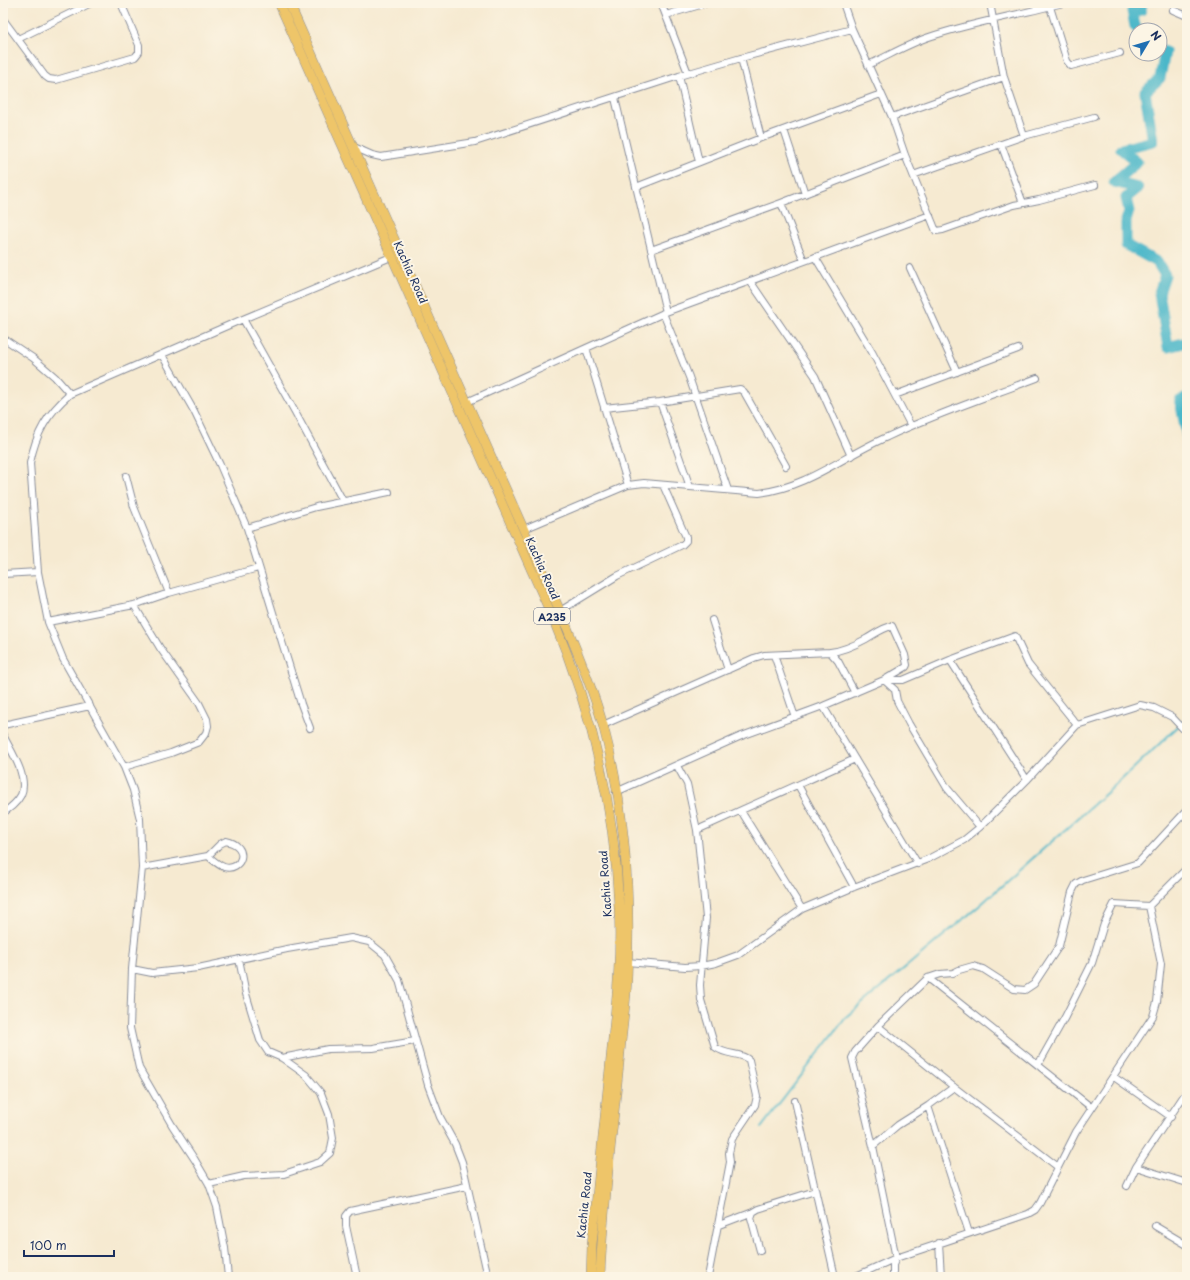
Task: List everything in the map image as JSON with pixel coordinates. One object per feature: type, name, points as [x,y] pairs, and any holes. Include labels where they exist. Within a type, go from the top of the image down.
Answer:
[{"type":"highway","name":"Kachia Road","points":[[279,3],[565,649],[588,717],[606,792],[612,828],[619,909],[619,952],[615,1019],[592,1244],[591,1277]]},
{"type":"highway","name":"Kachia Road","points":[[289,3],[560,610],[584,669],[603,725],[620,813],[627,876],[627,979],[603,1224],[600,1277]]},
{"type":"street","points":[[18,39],[91,3]]},
{"type":"street","points":[[3,19],[45,76],[53,80],[135,56],[139,52],[138,45],[121,3]]},
{"type":"street","points":[[661,3],[688,73]]},
{"type":"street","points":[[666,15],[707,3]]},
{"type":"street","points":[[990,3],[1004,77],[1024,136]]},
{"type":"street","points":[[868,65],[928,37],[962,27],[993,21],[1063,3]]},
{"type":"street","points":[[844,4],[852,29],[892,117],[905,155],[936,230],[939,231],[1014,204],[1094,185]]},
{"type":"street","points":[[1050,7],[1067,61],[1071,66],[1120,53]]},
{"type":"street","points":[[1172,10],[1187,16]]},
{"type":"street","points":[[354,147],[372,155],[382,157],[475,142],[615,98],[688,73],[852,29]]},
{"type":"street","points":[[741,58],[761,138]]},
{"type":"street","points":[[679,76],[699,162]]},
{"type":"street","points":[[892,117],[1004,77]]},
{"type":"street","points":[[636,187],[761,138],[881,94]]},
{"type":"street","points":[[615,98],[664,312],[728,490]]},
{"type":"street","points":[[914,175],[1024,136],[1094,117]]},
{"type":"street","points":[[784,130],[805,194]]},
{"type":"street","points":[[1001,144],[1023,203]]},
{"type":"street","points":[[651,250],[781,203],[905,155]]},
{"type":"street","points":[[781,203],[804,261]]},
{"type":"street","points":[[467,402],[664,312],[930,215]]},
{"type":"street","points":[[228,1277],[225,1248],[217,1207],[208,1184],[196,1160],[172,1125],[139,1068],[130,1028],[132,969],[142,868],[140,818],[133,790],[124,766],[63,659],[48,622],[38,572],[30,463],[33,448],[46,419],[57,405],[70,394],[391,257]]},
{"type":"street","points":[[815,257],[869,346],[911,426]]},
{"type":"street","points":[[910,268],[957,372]]},
{"type":"street","points":[[750,281],[814,376],[851,456]]},
{"type":"street","points":[[243,319],[343,502]]},
{"type":"street","points":[[3,338],[34,358],[70,394]]},
{"type":"street","points":[[586,348],[628,485]]},
{"type":"street","points":[[895,395],[1018,349]]},
{"type":"street","points":[[162,355],[194,412],[220,464],[247,528],[258,568],[310,728]]},
{"type":"street","points":[[524,529],[628,485],[644,483],[759,493],[774,491],[800,483],[885,437],[1037,378]]},
{"type":"street","points":[[604,408],[660,402],[740,389],[744,392],[786,466]]},
{"type":"street","points":[[660,402],[690,487]]},
{"type":"street","points":[[126,476],[134,507],[169,593]]},
{"type":"street","points":[[560,610],[617,576],[682,545],[686,541],[686,537],[663,485]]},
{"type":"street","points":[[247,528],[316,507],[389,492]]},
{"type":"street","points":[[48,622],[134,605],[169,593],[258,568]]},
{"type":"street","points":[[3,574],[38,572]]},
{"type":"street","points":[[124,766],[171,753],[199,742],[206,733],[208,726],[208,719],[199,703],[160,648],[134,605]]},
{"type":"street","points":[[712,620],[728,670]]},
{"type":"street","points":[[603,725],[754,658],[764,655],[839,651],[864,640],[886,627],[892,626],[908,665],[884,680],[855,693],[739,737],[616,792]]},
{"type":"street","points":[[884,680],[903,680],[950,660],[1015,636],[1028,664],[1077,725]]},
{"type":"street","points":[[830,652],[838,661],[855,693]]},
{"type":"street","points":[[774,655],[795,717]]},
{"type":"street","points":[[950,660],[1027,780]]},
{"type":"street","points":[[884,680],[895,690],[897,701],[909,724],[947,788],[980,827]]},
{"type":"street","points":[[627,962],[685,967],[716,963],[738,955],[802,909],[854,887],[928,859],[964,840],[980,827],[1027,780],[1077,725],[1140,705],[1154,708],[1172,716],[1187,733]]},
{"type":"street","points":[[3,725],[90,706]]},
{"type":"street","points":[[823,706],[918,864]]},
{"type":"street","points":[[3,735],[19,766],[23,785],[21,795],[14,805],[3,813]]},
{"type":"street","points":[[697,830],[855,760]]},
{"type":"street","points":[[677,766],[687,784],[697,830],[706,918],[701,966],[701,1000],[715,1047],[730,1054],[745,1056],[749,1060],[757,1096],[755,1105],[730,1145],[730,1162],[708,1277]]},
{"type":"street","points":[[798,786],[854,887]]},
{"type":"street","points":[[741,810],[802,909]]},
{"type":"street","points":[[893,1277],[893,1265],[896,1258],[873,1146],[852,1058],[878,1026],[928,978],[940,974],[954,973],[973,966],[984,969],[1014,990],[1024,990],[1034,984],[1059,946],[1072,892],[1076,884],[1083,880],[1138,863],[1187,810]]},
{"type":"street","points":[[142,868],[208,856],[220,844],[226,841],[234,842],[240,848],[242,855],[239,862],[232,867],[225,867],[208,856]]},
{"type":"street","points":[[1038,1065],[1065,1017],[1092,963],[1104,924],[1114,904],[1149,906],[1187,868]]},
{"type":"street","points":[[854,1277],[896,1258],[1022,1216],[1035,1210],[1040,1204],[1076,1132],[1114,1077],[1153,1016],[1157,1002],[1161,964],[1149,906]]},
{"type":"street","points":[[132,969],[152,973],[198,968],[287,949],[351,938],[368,942],[385,956],[399,980],[428,1085],[440,1117],[456,1144],[462,1162],[488,1277]]},
{"type":"street","points":[[208,1184],[244,1176],[284,1174],[320,1162],[330,1153],[332,1132],[329,1114],[321,1093],[306,1075],[282,1058],[268,1052],[260,1040],[246,994],[239,959]]},
{"type":"street","points":[[928,978],[1092,1108]]},
{"type":"street","points":[[878,1026],[1058,1167]]},
{"type":"street","points":[[282,1058],[328,1049],[373,1048],[416,1041]]},
{"type":"street","points":[[1114,1077],[1171,1117]]},
{"type":"street","points":[[873,1146],[898,1125],[954,1087]]},
{"type":"street","points":[[1126,1186],[1136,1167],[1171,1117],[1187,1091]]},
{"type":"street","points":[[795,1101],[835,1277]]},
{"type":"street","points":[[928,1106],[969,1233]]},
{"type":"street","points":[[1136,1167],[1186,1181]]},
{"type":"street","points":[[357,1277],[346,1226],[346,1216],[350,1211],[467,1186]]},
{"type":"street","points":[[719,1225],[758,1209],[815,1191]]},
{"type":"street","points":[[753,1212],[751,1218],[760,1252]]},
{"type":"street","points":[[1155,1226],[1187,1245]]},
{"type":"street","points":[[939,1243],[941,1277]]},
{"type":"waterway","points":[[1134,22],[1132,11],[1141,10],[1142,3]]},
{"type":"waterway","points":[[1163,62],[1160,78],[1145,92],[1153,141],[1121,149],[1137,162],[1114,182],[1138,188],[1126,198],[1129,211],[1126,221],[1126,245],[1157,262],[1165,275],[1159,293],[1168,347],[1187,342]]},
{"type":"waterway","points":[[1187,398],[1180,401],[1187,436]]},
{"type":"waterway","points":[[761,1128],[847,1016],[979,906],[1120,781],[1187,718]]}]
